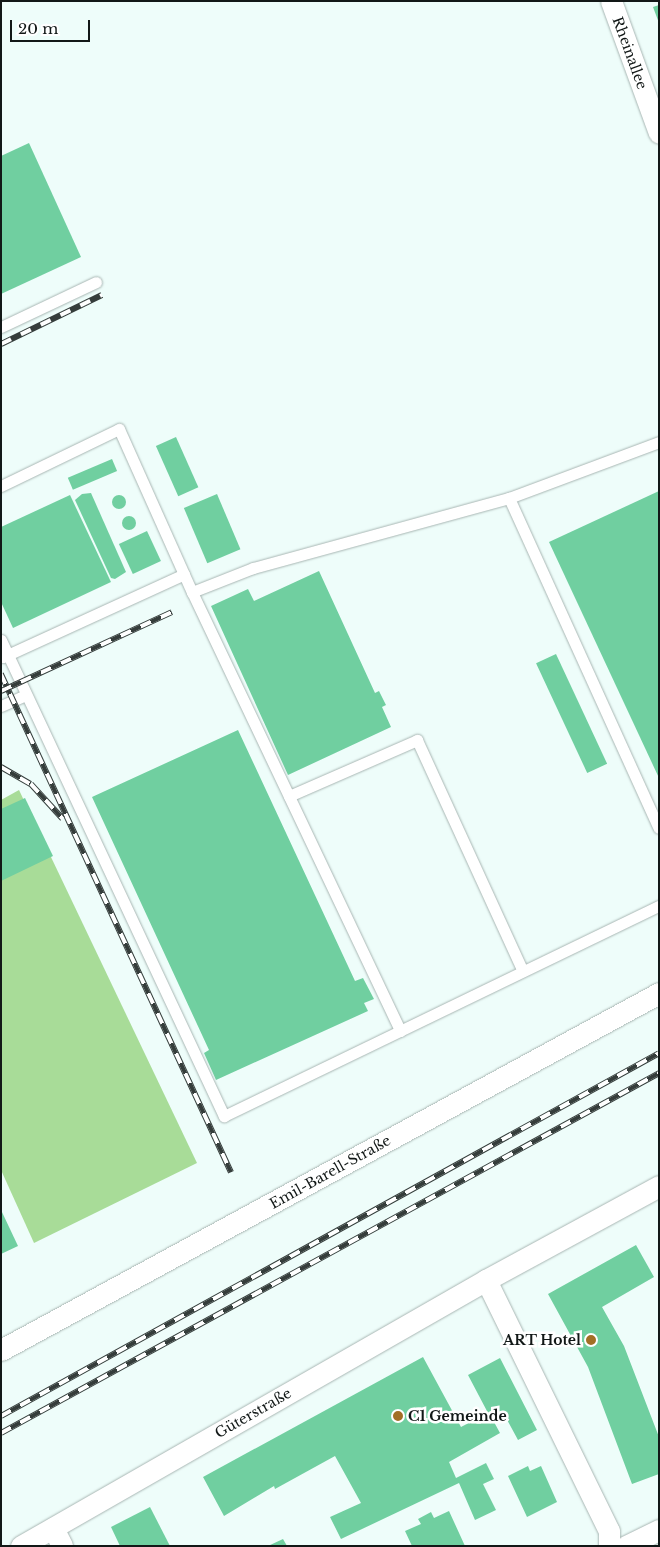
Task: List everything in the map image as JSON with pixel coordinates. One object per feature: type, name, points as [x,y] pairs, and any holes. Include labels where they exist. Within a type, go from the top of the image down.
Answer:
[{"type":"street","name":"Rheinallee","points":[[611,1],[659,133]]},
{"type":"street","name":"Emil-Barell-Straße","points":[[1,1350],[659,993]]},
{"type":"street","name":"Güterstraße","points":[[21,1546],[57,1537],[486,1280],[659,1186]]},
{"type":"street","points":[[486,1280],[609,1531],[609,1546]]},
{"type":"street","points":[[626,1546],[659,1530]]},
{"type":"lane","points":[[1,327],[96,282]]},
{"type":"lane","points":[[1,486],[119,429],[192,592],[400,1031]]},
{"type":"lane","points":[[192,592],[253,568],[509,498],[659,442]]},
{"type":"lane","points":[[509,498],[659,828]]},
{"type":"lane","points":[[4,656],[184,574]]},
{"type":"lane","points":[[1,640],[4,656],[26,695],[224,1116],[659,906]]},
{"type":"lane","points":[[1,706],[26,695]]},
{"type":"lane","points":[[289,796],[416,740],[523,971]]},
{"type":"green space","points":[[19,790],[197,1163],[34,1243],[1,1170],[1,800]]},
{"type":"building","points":[[659,5],[659,23],[653,7]]},
{"type":"building","points":[[29,143],[81,257],[1,294],[1,156]]},
{"type":"building","points":[[176,437],[198,487],[178,496],[156,446]]},
{"type":"building","points":[[112,459],[117,471],[73,490],[68,478]]},
{"type":"building","points":[[659,491],[659,778],[549,542]]},
{"type":"building","points":[[91,493],[126,572],[115,579],[111,578],[75,500],[82,494]]},
{"type":"building","points":[[217,494],[240,549],[207,563],[184,508]]},
{"type":"building","points":[[70,495],[111,582],[13,628],[1,602],[1,527]]},
{"type":"building","points":[[116,495],[122,495],[126,502],[122,509],[116,509],[112,505],[112,499]]},
{"type":"building","points":[[126,516],[132,516],[136,523],[132,530],[126,530],[122,526],[122,520]]},
{"type":"building","points":[[147,531],[161,561],[133,574],[119,544]]},
{"type":"building","points":[[319,571],[375,693],[379,691],[386,705],[382,707],[391,727],[288,775],[211,606],[248,589],[254,601]]},
{"type":"building","points":[[556,654],[607,764],[587,773],[536,663]]},
{"type":"building","points":[[238,730],[355,981],[363,978],[374,999],[364,1003],[368,1011],[216,1080],[204,1053],[209,1050],[92,797]]},
{"type":"building","points":[[25,798],[53,856],[1,881],[1,809]]},
{"type":"building","points":[[1,1210],[18,1246],[1,1254]]},
{"type":"building","points":[[636,1245],[654,1277],[602,1307],[624,1346],[659,1437],[659,1474],[632,1484],[588,1367],[548,1294]]},
{"type":"building","points":[[423,1357],[461,1427],[488,1413],[468,1375],[500,1358],[537,1430],[518,1440],[505,1416],[494,1422],[500,1433],[449,1462],[456,1478],[486,1463],[494,1479],[483,1484],[496,1510],[475,1520],[459,1483],[341,1539],[330,1517],[361,1503],[335,1456],[275,1489],[274,1486],[224,1516],[203,1477]]},
{"type":"building","points":[[528,1466],[530,1471],[541,1466],[557,1502],[527,1517],[508,1476]]},
{"type":"building","points":[[150,1507],[170,1546],[120,1546],[111,1527]]},
{"type":"building","points":[[449,1511],[465,1546],[412,1546],[405,1531],[421,1524],[418,1519],[431,1512],[434,1518]]},
{"type":"building","points":[[283,1539],[287,1546],[268,1546]]},
{"type":"railway","points":[[1,344],[102,295]]},
{"type":"railway","points":[[1,691],[172,612]]},
{"type":"railway","points":[[1,674],[231,1172]]},
{"type":"railway","points":[[1,767],[31,784],[63,819]]},
{"type":"railway","points":[[1,1416],[659,1053]]},
{"type":"railway","points":[[1,1433],[659,1073]]},
{"type":"place","name":"ART Hotel","points":[[591,1340]]},
{"type":"place","name":"C1 Gemeinde","points":[[398,1416]]}]
